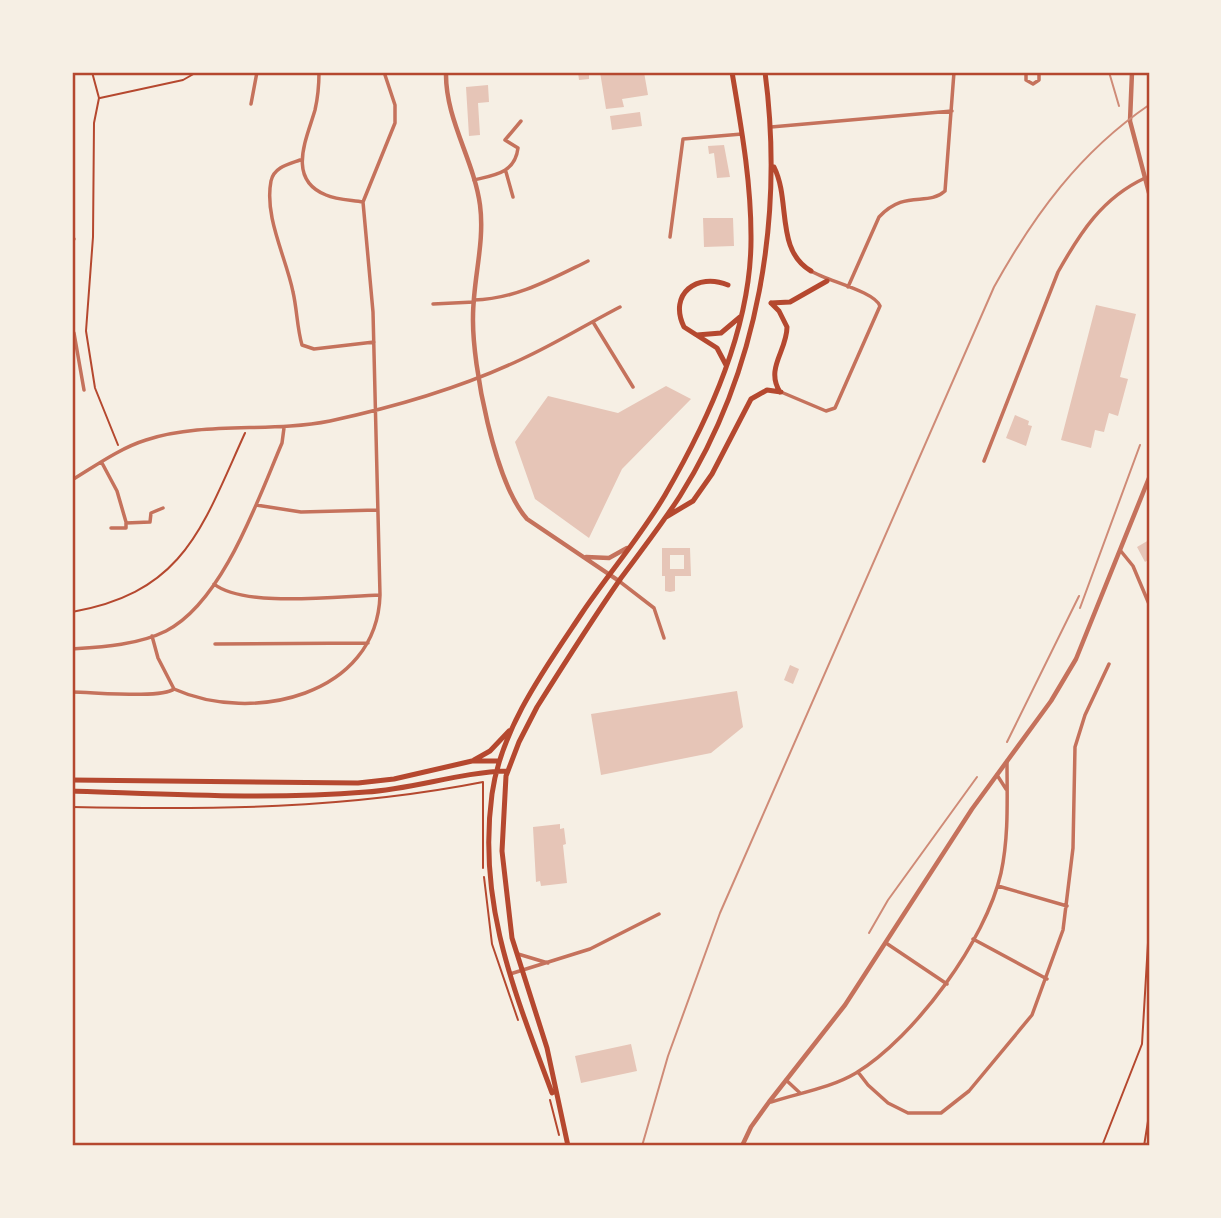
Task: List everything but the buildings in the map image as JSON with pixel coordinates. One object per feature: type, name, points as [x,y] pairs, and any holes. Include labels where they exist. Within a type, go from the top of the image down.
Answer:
[{"type":"main road","points":[[558,1109],[508,975],[499,942],[488,849],[496,771],[514,726],[587,605],[664,496],[684,459],[726,365],[740,317],[751,237],[742,134],[732,72]]},
{"type":"main road","points":[[568,1146],[547,1048],[516,953],[502,851],[503,793],[508,771],[537,707],[619,581],[664,518],[711,438],[731,394],[758,302],[768,233],[772,165],[765,72]]},
{"type":"main road","points":[[772,165],[781,186],[789,247],[798,262],[811,271]]},
{"type":"main road","points":[[726,365],[717,348],[690,334],[680,320],[678,309],[686,289],[693,283],[710,279],[728,285]]},
{"type":"main road","points":[[781,392],[774,379],[774,367],[787,327],[779,310],[771,303],[790,302],[827,281]]},
{"type":"main road","points":[[690,334],[715,335],[740,317]]},
{"type":"main road","points":[[664,518],[684,509],[703,488],[751,399],[767,390],[781,392]]},
{"type":"main road","points":[[472,761],[490,751],[514,726]]},
{"type":"main road","points":[[72,780],[358,783],[394,779],[472,761],[499,761],[508,771]]},
{"type":"main road","points":[[72,791],[334,794],[386,791],[508,771]]},
{"type":"street","points":[[251,104],[257,72]]},
{"type":"street","points":[[319,72],[315,108],[300,160],[308,182],[326,196],[363,202]]},
{"type":"street","points":[[152,636],[158,658],[174,689],[206,700],[229,702],[307,693],[342,675],[368,643],[379,609],[380,595],[374,342],[363,202],[396,123],[394,105],[384,72]]},
{"type":"street","points":[[446,72],[449,101],[474,180],[482,225],[474,301],[474,341],[500,471],[515,506],[527,519],[609,573],[654,608],[664,638]]},
{"type":"street","points":[[848,287],[879,217],[888,208],[902,199],[937,196],[945,191],[954,72]]},
{"type":"street","points":[[1026,72],[1026,80],[1032,85],[1040,80],[1039,72]]},
{"type":"street","points":[[1132,72],[1130,121],[1149,193]]},
{"type":"street","points":[[771,127],[952,111]]},
{"type":"street","points":[[474,180],[506,172],[516,159],[518,148],[505,140],[521,121]]},
{"type":"street","points":[[670,237],[683,139],[742,134]]},
{"type":"street","points":[[300,160],[276,171],[271,180],[274,216],[281,253],[293,291],[302,345],[314,349],[374,342]]},
{"type":"street","points":[[506,172],[513,197]]},
{"type":"street","points":[[984,461],[1058,272],[1068,253],[1100,208],[1145,178]]},
{"type":"street","points":[[433,304],[494,299],[525,291],[588,261]]},
{"type":"street","points":[[781,392],[826,411],[835,408],[880,306],[877,300],[827,281],[811,271]]},
{"type":"street","points":[[72,480],[142,441],[184,431],[285,428],[375,411],[481,378],[620,307]]},
{"type":"street","points":[[593,321],[633,387]]},
{"type":"street","points":[[72,333],[75,333],[84,390]]},
{"type":"street","points":[[72,649],[152,636],[174,626],[188,615],[214,583],[256,505],[282,443],[285,428]]},
{"type":"street","points":[[102,463],[121,502],[126,523],[126,528],[111,528]]},
{"type":"street","points":[[742,1146],[751,1127],[769,1102],[824,1035],[1007,758],[1051,701],[1076,659],[1149,478]]},
{"type":"street","points":[[256,505],[301,512],[377,510]]},
{"type":"street","points":[[126,523],[150,522],[150,513],[163,508]]},
{"type":"street","points":[[582,556],[609,558],[627,548]]},
{"type":"street","points":[[1120,551],[1133,566],[1149,604]]},
{"type":"street","points":[[214,583],[225,593],[256,598],[380,595]]},
{"type":"street","points":[[215,644],[368,643]]},
{"type":"street","points":[[858,1072],[878,1094],[908,1113],[941,1113],[950,1109],[1022,1031],[1047,979],[1063,930],[1073,848],[1075,747],[1085,715],[1109,664]]},
{"type":"street","points":[[72,692],[150,695],[169,693],[174,689]]},
{"type":"street","points":[[769,1102],[836,1083],[858,1072],[903,1033],[947,984],[997,885],[1006,837],[1007,758]]},
{"type":"street","points":[[997,775],[1007,791]]},
{"type":"street","points":[[997,885],[1066,906]]},
{"type":"street","points":[[508,975],[590,949],[659,914]]},
{"type":"street","points":[[972,939],[1047,979]]},
{"type":"street","points":[[886,943],[947,984]]},
{"type":"street","points":[[516,953],[550,963]]},
{"type":"street","points":[[786,1080],[800,1093]]},
{"type":"path","points":[[92,72],[99,98],[94,124],[93,237],[86,331],[95,388],[121,451]]},
{"type":"path","points":[[99,98],[183,80],[196,73]]},
{"type":"path","points":[[72,612],[129,597],[168,572],[207,515],[247,429]]},
{"type":"path","points":[[72,807],[221,810]]},
{"type":"path","points":[[1102,1146],[1142,1044],[1149,926]]},
{"type":"path","points":[[1144,1146],[1149,1115]]},
{"type":"railway","points":[[1109,72],[1119,106]]},
{"type":"railway","points":[[642,1146],[668,1056],[720,913],[994,287],[1042,210],[1080,164],[1124,123],[1149,105]]},
{"type":"railway","points":[[1080,608],[1140,445]]},
{"type":"railway","points":[[1007,742],[1079,596]]},
{"type":"railway","points":[[869,933],[888,900],[977,777]]}]
